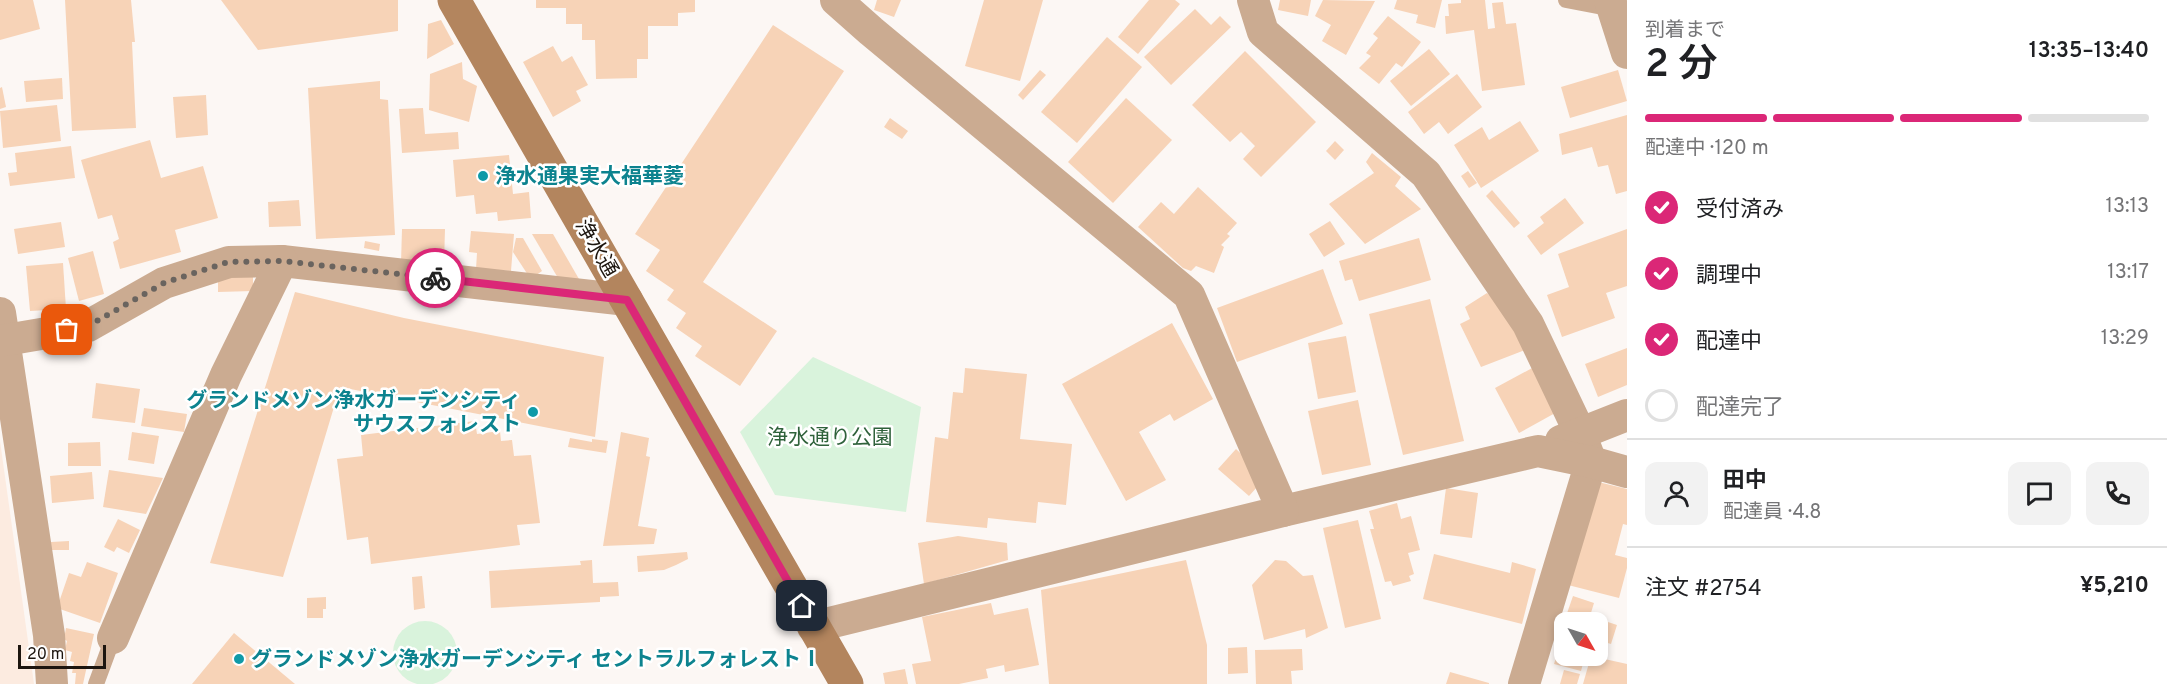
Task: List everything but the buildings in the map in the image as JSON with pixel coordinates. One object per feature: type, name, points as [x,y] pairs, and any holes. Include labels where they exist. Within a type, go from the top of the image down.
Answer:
[{"type":"street","name":"浄水通","points":[[454,0],[847,684]]},
{"type":"street","points":[[837,0],[871,31],[1189,295],[1283,511]]},
{"type":"street","points":[[1253,0],[1263,32],[1426,174],[1528,324],[1586,448]]},
{"type":"street","points":[[1617,6],[1627,53]]},
{"type":"street","points":[[52,684],[49,634],[1,332],[88,326],[164,283],[228,262],[282,261],[627,300]]},
{"type":"street","points":[[113,638],[226,375],[282,261]]},
{"type":"street","points":[[1524,684],[1586,448],[1627,415]]},
{"type":"street","points":[[813,627],[1283,511],[1538,451],[1586,448],[1627,472]]},
{"type":"lane","points":[[1566,0],[1617,6]]},
{"type":"lane","points":[[96,684],[113,638]]},
{"type":"shaded area","points":[[0,441],[34,684],[0,684]]},
{"type":"green space","name":"浄水通り公園","points":[[813,357],[921,407],[906,512],[775,495],[740,432]]},
{"type":"green space","points":[[425,621],[443,627],[451,635],[457,653],[451,671],[443,679],[425,685],[407,679],[399,671],[393,653],[399,635],[407,627]]},
{"type":"way so far","points":[[67,330],[88,326],[164,283],[228,262],[282,261],[435,278]]},
{"type":"place","name":"浄水通果実大福華菱","points":[[483,176]]},
{"type":"place","name":"グランドメゾン浄水ガーデンシティ サウスフォレスト","points":[[533,412]]},
{"type":"place","name":"グランドメゾン浄水ガーデンシティ セントラルフォレストⅠ","points":[[239,659]]},
{"type":"route","points":[[435,278],[627,300],[802,606]]}]
